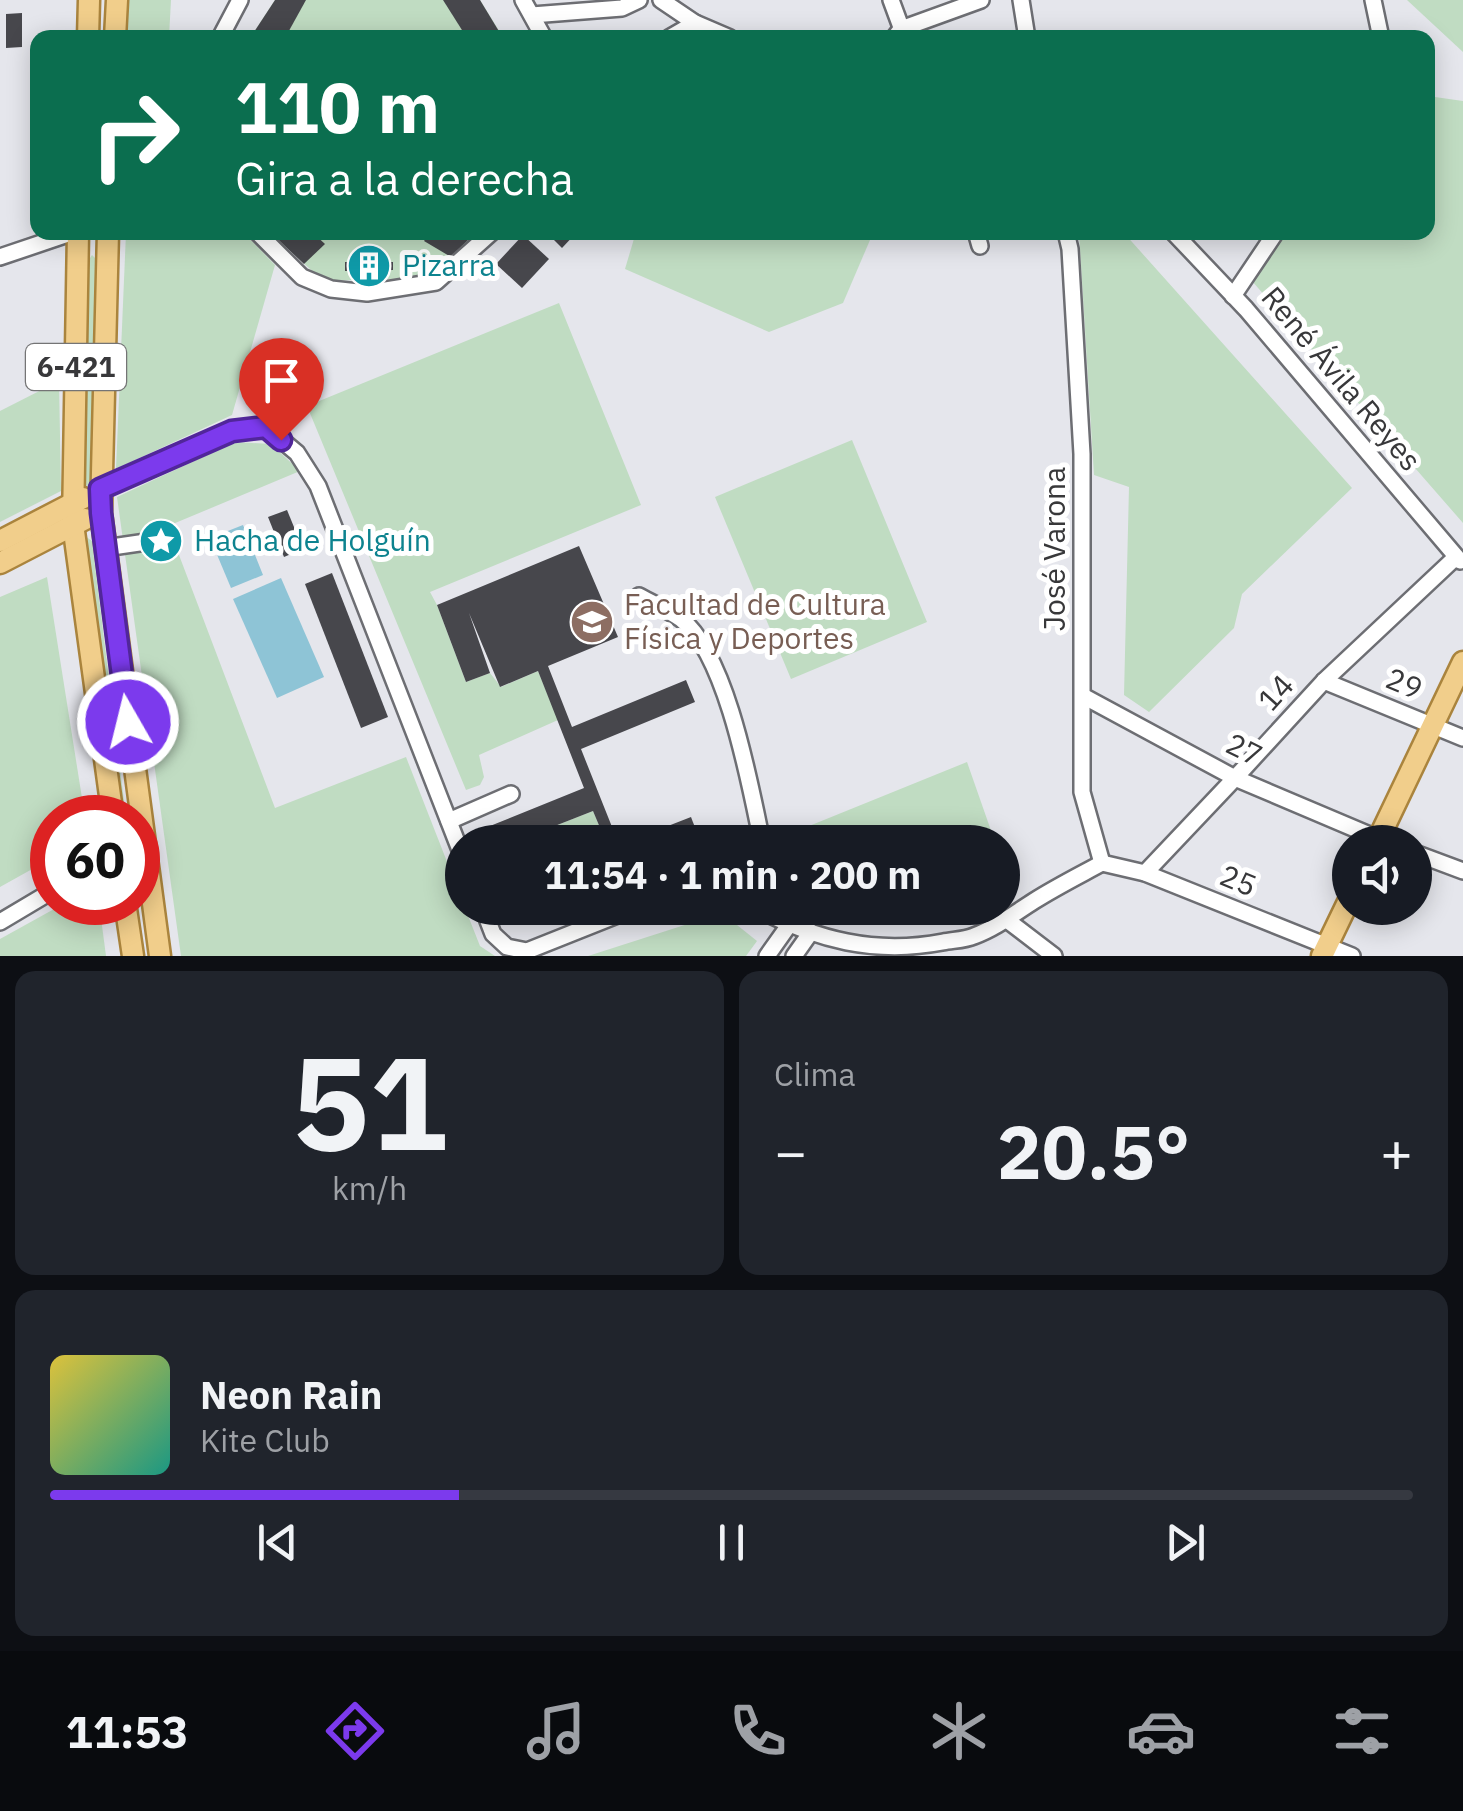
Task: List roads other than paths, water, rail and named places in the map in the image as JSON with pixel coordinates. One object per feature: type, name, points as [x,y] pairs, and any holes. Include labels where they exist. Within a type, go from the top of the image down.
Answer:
[{"type":"main road","points":[[88,30],[89,0]]},
{"type":"main road","points":[[115,30],[116,0]]},
{"type":"main road","name":"6-421","points":[[76,240],[73,524],[110,795]]},
{"type":"main road","name":"6-421","points":[[108,240],[101,513],[136,795]]},
{"type":"main road","points":[[0,540],[100,489]]},
{"type":"main road","points":[[0,562],[101,513]]},
{"type":"main road","points":[[1388,825],[1463,662]]},
{"type":"main road","points":[[129,925],[133,956]]},
{"type":"main road","name":"6-421","points":[[155,925],[160,956]]},
{"type":"main road","points":[[1324,951],[1337,925]]},
{"type":"street","points":[[224,30],[240,0]]},
{"type":"street","points":[[524,0],[540,30]]},
{"type":"street","points":[[532,15],[640,0]]},
{"type":"street","points":[[661,0],[712,30]]},
{"type":"street","points":[[891,0],[899,30]]},
{"type":"street","points":[[912,30],[981,0]]},
{"type":"street","points":[[1021,0],[1025,30]]},
{"type":"street","points":[[1374,0],[1380,30]]},
{"type":"street","points":[[682,30],[695,22]]},
{"type":"street","points":[[0,257],[52,240]]},
{"type":"street","points":[[265,240],[302,277],[330,289],[367,293],[436,282],[483,240]]},
{"type":"street","name":"José Varona","points":[[1068,240],[1082,454],[1082,792],[1102,863]]},
{"type":"street","name":"René Ávila Reyes","points":[[1180,240],[1460,560]]},
{"type":"street","points":[[1233,296],[1271,240]]},
{"type":"street","points":[[100,489],[232,431],[266,427],[297,453],[318,486],[450,825]]},
{"type":"street","points":[[105,548],[153,542]]},
{"type":"street","name":"14","points":[[1144,873],[1324,681],[1460,560]]},
{"type":"street","points":[[640,596],[680,618],[702,642],[724,690],[758,825]]},
{"type":"street","name":"29","points":[[1324,681],[1463,738]]},
{"type":"street","name":"27","points":[[1084,696],[1236,778],[1342,825]]},
{"type":"street","points":[[449,821],[511,794]]},
{"type":"street","points":[[1432,859],[1463,871]]},
{"type":"street","points":[[1020,911],[1102,863]]},
{"type":"street","name":"25","points":[[1102,863],[1144,873],[1324,951],[1352,956]]},
{"type":"street","points":[[0,922],[30,905]]},
{"type":"street","points":[[490,925],[506,947],[527,950],[591,925]]},
{"type":"street","points":[[767,956],[789,926],[850,950],[887,952],[931,951],[998,925]]},
{"type":"street","points":[[1014,925],[1054,956]]},
{"type":"street","points":[[794,956],[811,932]]},
{"type":"street","points":[[958,956],[973,937]]},
{"type":"water","points":[[243,525],[263,575],[231,588],[210,538]]},
{"type":"water","points":[[281,578],[324,677],[277,698],[233,599]]},
{"type":"place","name":"Pizarra","points":[[369,266]]},
{"type":"place","name":"Hacha de Holguín","points":[[161,541]]},
{"type":"place","name":"Facultad de Cultura Física y Deportes","points":[[592,622]]}]
